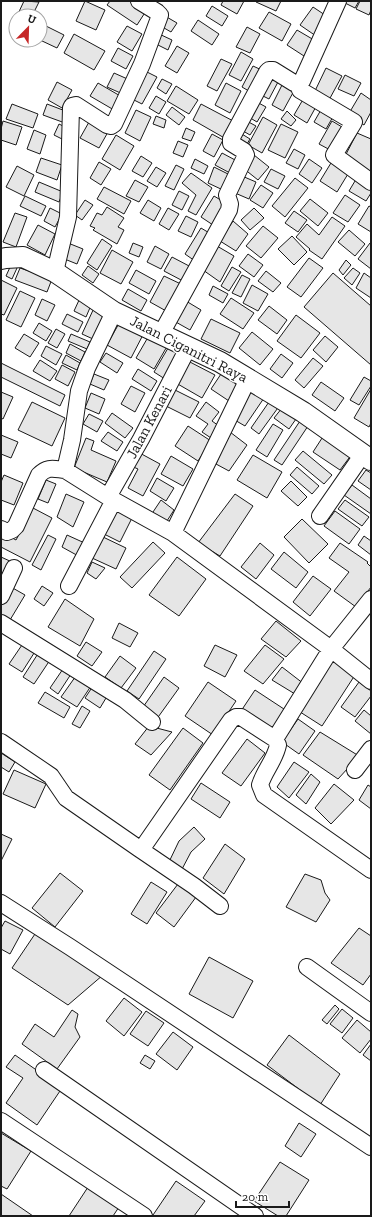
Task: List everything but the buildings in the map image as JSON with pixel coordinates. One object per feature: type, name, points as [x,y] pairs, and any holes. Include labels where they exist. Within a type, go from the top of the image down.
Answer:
[{"type":"street","points":[[55,272],[68,216],[71,108],[72,106],[76,105],[107,125],[111,126],[114,124],[142,64],[160,15],[139,1]]},
{"type":"street","points":[[298,84],[302,81],[338,1]]},
{"type":"street","points":[[161,334],[229,210],[230,204],[227,195],[246,155],[244,151],[231,142],[231,139],[266,72],[273,70],[298,84]]},
{"type":"street","points":[[298,84],[300,90],[354,122],[334,156],[371,182]]},
{"type":"street","name":"Jalan Ciganitri Raya","points":[[1,260],[6,258],[23,257],[55,272],[114,312],[189,346],[220,362],[303,412],[367,457]]},
{"type":"street","points":[[65,470],[72,440],[79,392],[87,368],[114,312]]},
{"type":"street","name":"Jalan Kenari","points":[[69,586],[111,498],[189,346]]},
{"type":"street","points":[[173,533],[248,379]]},
{"type":"street","points":[[320,516],[367,457]]},
{"type":"street","points":[[1,529],[7,532],[16,526],[43,471],[48,469],[65,470],[173,533],[331,649],[371,681]]},
{"type":"street","points":[[1,596],[14,568]]},
{"type":"street","points":[[275,739],[331,649],[371,599]]},
{"type":"street","points":[[1,623],[125,700],[152,722]]},
{"type":"street","points":[[140,850],[231,720],[236,717],[241,718],[275,739],[278,745],[273,759],[263,774],[260,785],[264,795],[371,870]]},
{"type":"street","points":[[1,742],[51,776],[66,798],[194,886],[220,906]]},
{"type":"street","points":[[355,770],[371,749]]},
{"type":"street","points":[[1,903],[76,951],[371,1147]]},
{"type":"street","points":[[307,967],[371,1013]]},
{"type":"street","points":[[44,1070],[255,1216]]},
{"type":"street","points":[[1,1120],[144,1216]]}]
